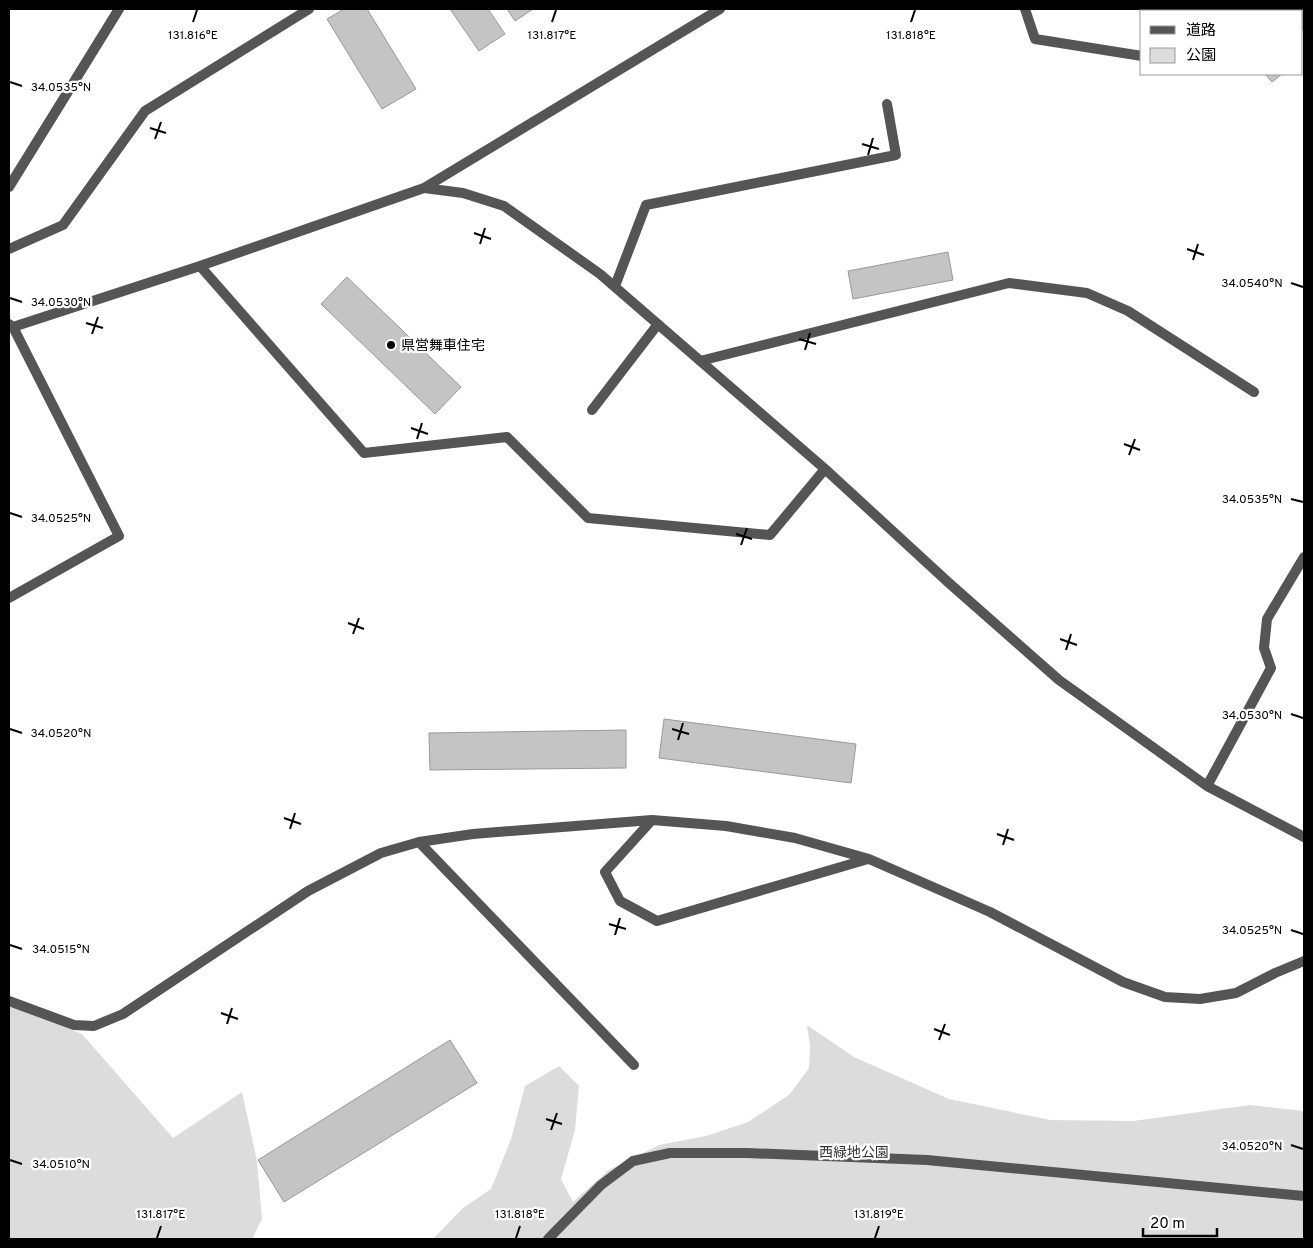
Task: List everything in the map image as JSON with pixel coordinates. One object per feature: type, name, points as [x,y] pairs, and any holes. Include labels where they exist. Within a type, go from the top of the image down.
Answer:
[{"type":"street","points":[[9,187],[119,9]]},
{"type":"street","points":[[9,249],[63,225],[144,110],[309,9]]},
{"type":"street","points":[[9,598],[119,536],[11,325],[200,266],[424,188],[720,9]]},
{"type":"street","points":[[1025,9],[1035,39],[1140,56]]},
{"type":"street","points":[[615,286],[646,204],[896,155],[887,104]]},
{"type":"street","points":[[424,188],[463,193],[504,206],[600,274],[825,469],[949,583],[1059,680],[1207,786],[1304,837]]},
{"type":"street","points":[[200,266],[364,453],[507,437],[588,518],[770,535],[825,469]]},
{"type":"street","points":[[700,361],[1009,283],[1087,294],[1128,311],[1254,392]]},
{"type":"street","points":[[592,410],[658,324]]},
{"type":"street","points":[[1207,786],[1271,668],[1264,648],[1266,620],[1304,557]]},
{"type":"street","points":[[652,820],[605,872],[620,901],[657,921],[869,859]]},
{"type":"street","points":[[9,1001],[74,1025],[94,1026],[122,1014],[308,890],[381,852],[418,842],[473,834],[652,820],[726,826],[785,836],[869,859],[990,912],[1122,982],[1165,997],[1200,999],[1236,993],[1304,961]]},
{"type":"street","points":[[418,842],[634,1065]]},
{"type":"street","points":[[548,1239],[601,1185],[633,1161],[670,1153],[748,1153],[927,1160],[1304,1196]]},
{"type":"green space","points":[[15,1007],[82,1034],[173,1138],[242,1092],[257,1161],[262,1219],[252,1239],[9,1239],[9,1008]]},
{"type":"green space","name":"西緑地公園","points":[[807,1025],[854,1057],[949,1099],[1050,1120],[1133,1121],[1250,1105],[1304,1111],[1304,1239],[433,1239],[463,1208],[491,1189],[511,1139],[525,1086],[559,1066],[579,1086],[575,1130],[561,1179],[573,1202],[609,1170],[659,1145],[706,1136],[748,1122],[789,1095],[809,1068],[810,1046]]},
{"type":"building","points":[[344,9],[367,9],[416,89],[382,109],[327,19]]},
{"type":"building","points":[[450,9],[488,9],[505,34],[479,51]]},
{"type":"building","points":[[507,9],[533,9],[515,21]]},
{"type":"building","points":[[1163,9],[1188,10],[1164,10]]},
{"type":"building","points":[[1304,9],[1304,32],[1303,10],[1285,10]]},
{"type":"building","points":[[1266,75],[1281,75],[1272,82]]},
{"type":"building","points":[[948,252],[953,280],[853,299],[848,271]]},
{"type":"building","name":"県営舞車住宅","points":[[347,277],[461,387],[435,414],[321,304]]},
{"type":"building","points":[[664,719],[856,744],[851,783],[659,758]]},
{"type":"building","points":[[626,730],[626,768],[430,770],[429,733]]},
{"type":"building","points":[[450,1040],[477,1083],[284,1202],[258,1160]]},
{"type":"place","name":"県営舞車住宅","points":[[391,345]]}]
